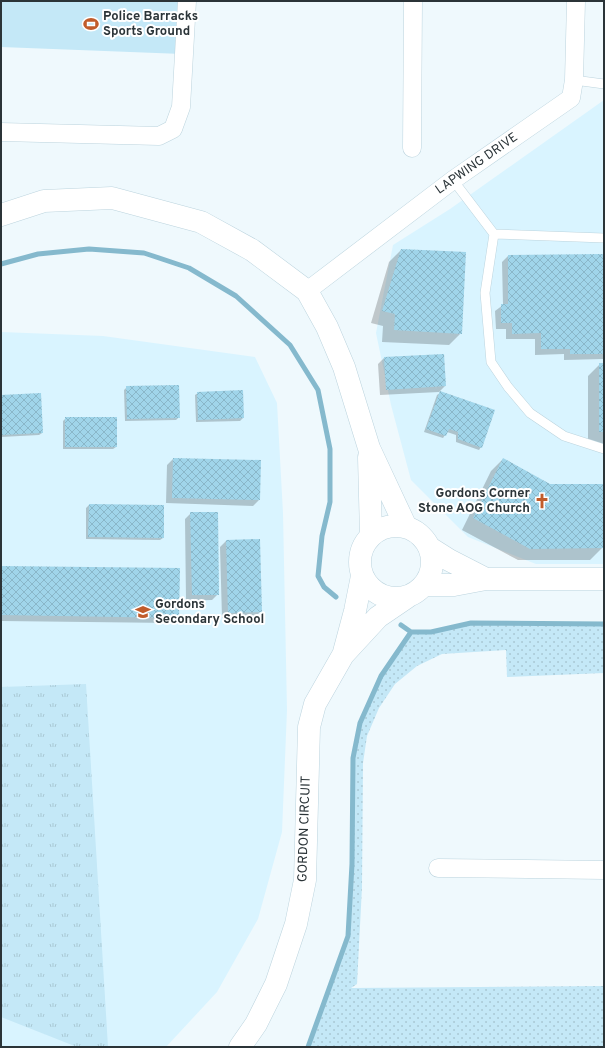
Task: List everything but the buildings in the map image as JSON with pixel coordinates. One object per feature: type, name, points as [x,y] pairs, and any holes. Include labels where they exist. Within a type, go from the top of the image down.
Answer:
[{"type":"main road","points":[[1,215],[44,201],[112,198],[201,222],[252,250],[308,291],[327,327],[344,367],[369,448],[405,525],[420,534],[426,540],[430,548],[433,564],[426,585],[416,593],[406,598],[382,596],[374,591],[362,576],[360,554],[364,543],[378,530],[386,527],[405,525]]},
{"type":"main road","points":[[369,448],[371,535]]},
{"type":"main road","points":[[430,548],[449,560],[486,579]]},
{"type":"main road","name":"GORDON CIRCUIT","points":[[343,655],[355,611],[362,576]]},
{"type":"main road","points":[[426,585],[454,585],[486,579],[604,579]]},
{"type":"main road","name":"GORDON CIRCUIT","points":[[240,1047],[256,1024],[276,984],[296,924],[305,880],[309,727],[315,704],[343,655],[378,617],[406,598]]},
{"type":"street","points":[[1,132],[159,136],[173,129],[181,107],[187,1]]},
{"type":"street","points":[[412,148],[413,1]]},
{"type":"street","name":"LAPWING DRIVE","points":[[308,291],[453,180],[571,98],[574,80],[576,1]]},
{"type":"street","points":[[438,868],[604,870]]},
{"type":"lane","points":[[574,80],[604,84]]},
{"type":"lane","points":[[453,180],[494,234],[485,293],[491,362],[508,387],[530,413],[564,436],[604,449]]},
{"type":"lane","points":[[494,234],[604,238]]},
{"type":"shaded area","points":[[604,100],[604,564],[536,564],[468,537],[411,480],[391,405],[376,333],[393,245],[450,209]]},
{"type":"shaded area","name":"Gordons Secondary School","points":[[1,332],[103,336],[255,357],[277,403],[283,513],[287,710],[282,832],[258,919],[217,992],[166,1047],[1,1047]]},
{"type":"green space","name":"Police Barracks Sports Ground","points":[[1,1],[180,1],[182,54],[1,47]]},
{"type":"green space","points":[[471,623],[604,624],[604,673],[507,677],[506,650],[442,654],[417,666],[395,684],[379,708],[367,736],[363,763],[362,887],[357,984],[351,988],[604,986],[604,1047],[308,1047],[348,936],[352,864],[353,758],[360,723],[381,676],[411,632],[431,632]]},
{"type":"green space","points":[[86,684],[108,1047],[77,1047],[1,1017],[1,687]]},
{"type":"waterway","points":[[1,264],[38,254],[89,249],[144,253],[189,268],[236,296],[290,345],[318,390],[330,449],[330,502],[322,536],[318,576],[324,587],[336,597]]},
{"type":"waterway","points":[[308,1047],[348,936],[352,864],[353,758],[360,723],[381,676],[411,632],[431,632],[471,623],[604,624]]},
{"type":"waterway","points":[[401,625],[411,632]]},
{"type":"place","name":"Police Barracks Sports Ground","points":[[91,24]]},
{"type":"place","name":"Gordons Corner Stone AOG Church","points":[[542,501]]},
{"type":"place","name":"Gordons Secondary School","points":[[143,612]]}]
